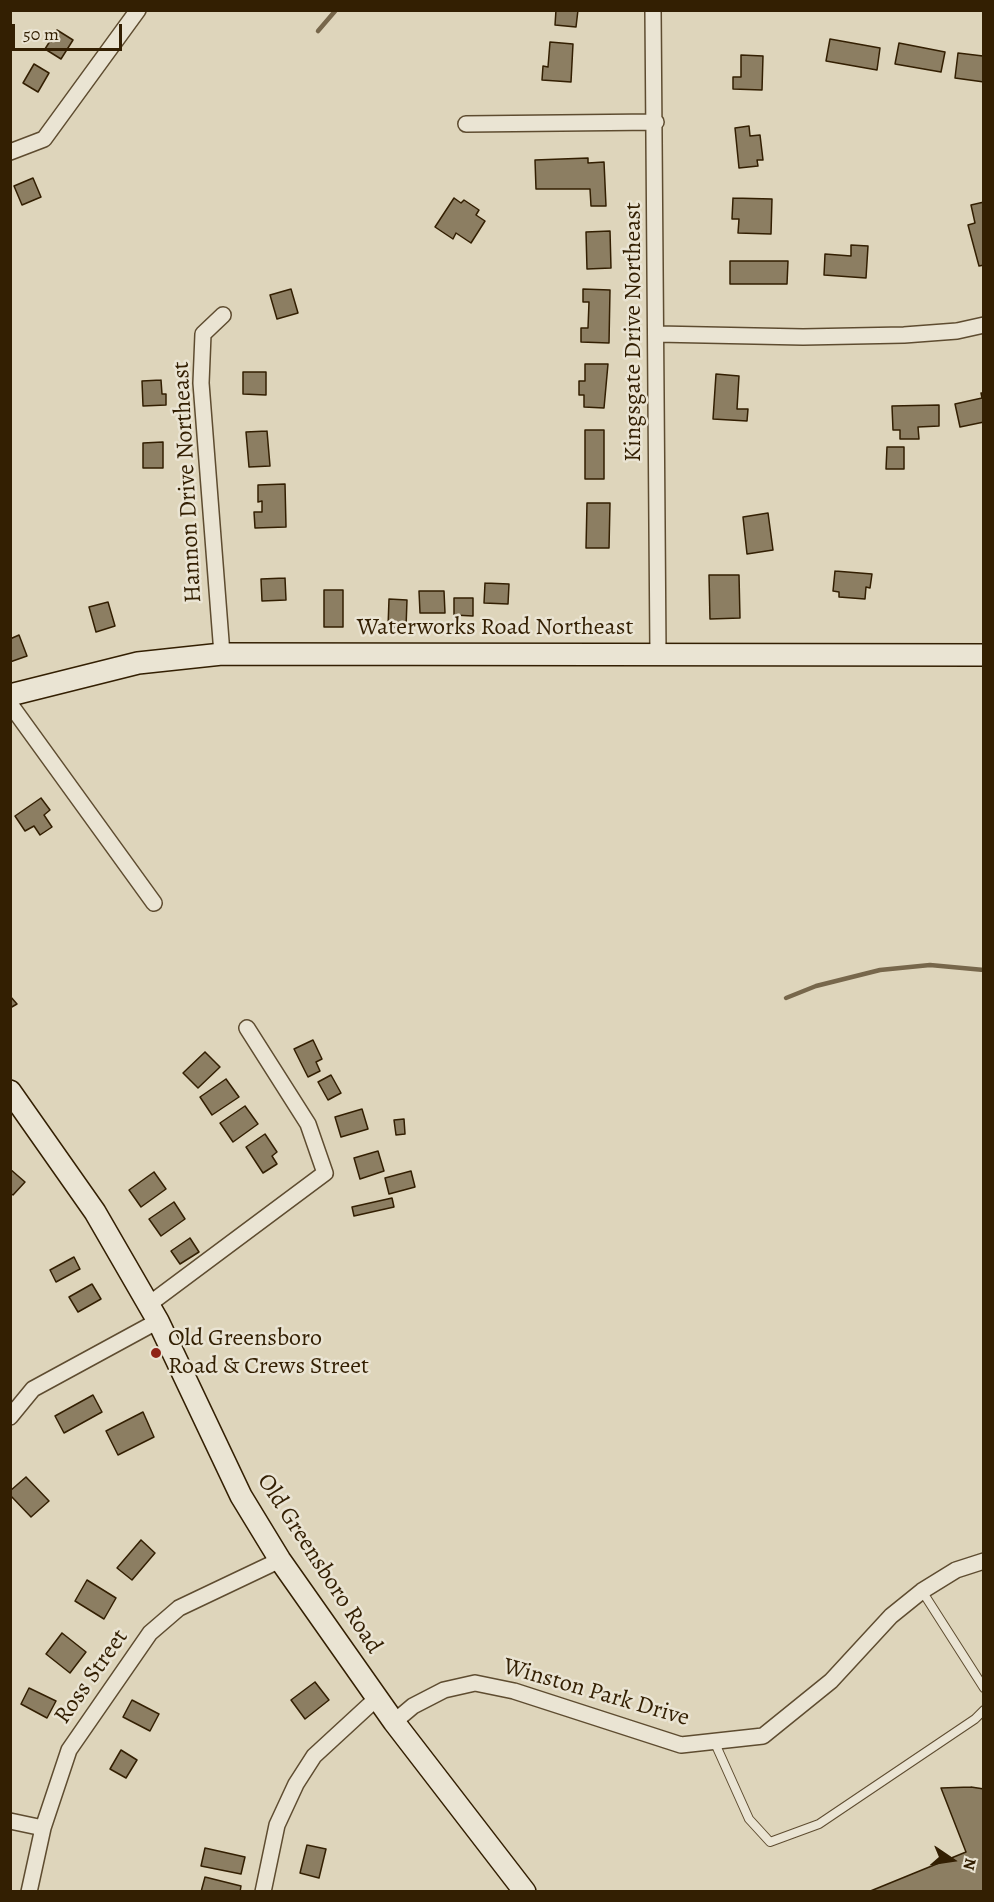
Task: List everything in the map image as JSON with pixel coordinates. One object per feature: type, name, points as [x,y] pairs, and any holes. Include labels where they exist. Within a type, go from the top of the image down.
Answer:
[{"type":"street","points":[[10,152],[44,139],[138,10]]},
{"type":"street","name":"Kingsgate Drive Northeast","points":[[653,10],[656,122],[658,653]]},
{"type":"street","points":[[466,124],[656,122]]},
{"type":"street","name":"Hannon Drive Northeast","points":[[222,654],[201,383],[203,334],[223,315]]},
{"type":"street","points":[[657,334],[803,337],[904,335],[957,331],[984,325]]},
{"type":"street","name":"Waterworks Road Northeast","points":[[10,696],[138,663],[222,654],[984,655]]},
{"type":"street","points":[[10,704],[154,903]]},
{"type":"street","points":[[10,1417],[33,1389],[153,1313],[325,1173],[308,1124],[247,1028]]},
{"type":"street","name":"Old Greensboro Road","points":[[10,1091],[95,1212],[153,1313],[241,1496],[280,1560],[394,1722],[525,1892]]},
{"type":"street","name":"Ross Street","points":[[28,1892],[43,1828],[69,1750],[150,1633],[179,1608],[280,1560]]},
{"type":"street","name":"Winston Park Drive","points":[[394,1722],[413,1706],[444,1690],[475,1683],[514,1691],[681,1745],[763,1736],[831,1681],[891,1616],[922,1591],[956,1570],[984,1561]]},
{"type":"street","points":[[263,1892],[277,1825],[296,1784],[314,1756],[377,1698]]},
{"type":"street","points":[[10,1821],[43,1828]]},
{"type":"lane","points":[[922,1591],[984,1689]]},
{"type":"lane","points":[[714,1741],[749,1819],[770,1842],[819,1824],[975,1719],[984,1710]]},
{"type":"building","points":[[556,10],[578,10],[576,27],[555,25]]},
{"type":"building","points":[[57,30],[73,40],[61,59],[45,49]]},
{"type":"building","points":[[830,39],[880,48],[877,70],[826,61]]},
{"type":"building","points":[[550,42],[573,44],[571,82],[542,80],[543,66],[548,67]]},
{"type":"building","points":[[899,43],[945,52],[941,72],[895,64]]},
{"type":"building","points":[[983,50],[984,82],[955,78],[958,53],[983,56]]},
{"type":"building","points":[[741,55],[763,56],[762,90],[733,89],[733,77],[741,77]]},
{"type":"building","points":[[34,64],[49,73],[38,92],[23,83]]},
{"type":"building","points":[[749,126],[750,136],[760,135],[763,160],[757,160],[758,166],[739,168],[735,128]]},
{"type":"building","points":[[588,158],[588,163],[604,162],[606,206],[591,206],[590,189],[536,189],[535,160]]},
{"type":"building","points":[[33,178],[41,197],[22,205],[14,186]]},
{"type":"building","points":[[454,198],[461,203],[464,200],[479,210],[476,215],[485,221],[471,243],[456,233],[453,239],[435,227]]},
{"type":"building","points":[[733,198],[772,199],[771,234],[738,233],[739,219],[732,219]]},
{"type":"building","points":[[984,202],[984,265],[979,266],[968,225],[975,223],[971,205]]},
{"type":"building","points":[[610,231],[611,268],[587,269],[586,232]]},
{"type":"building","points":[[851,245],[868,246],[866,278],[824,275],[825,254],[851,256]]},
{"type":"building","points":[[730,261],[788,261],[787,284],[730,284]]},
{"type":"building","points":[[291,289],[298,313],[277,319],[270,295]]},
{"type":"building","points":[[583,289],[610,290],[609,343],[581,342],[581,328],[588,328],[589,302],[583,302]]},
{"type":"building","points":[[585,364],[608,364],[604,408],[584,407],[584,395],[579,395],[579,381],[585,381]]},
{"type":"building","points":[[243,372],[266,372],[266,395],[243,394]]},
{"type":"building","points":[[716,374],[739,376],[737,409],[748,409],[747,421],[713,419]]},
{"type":"building","points":[[161,380],[162,394],[166,394],[166,405],[143,406],[142,381]]},
{"type":"building","points":[[981,393],[984,393],[984,422],[960,427],[955,404],[982,398]]},
{"type":"building","points":[[939,405],[939,426],[918,427],[919,439],[900,439],[900,430],[893,430],[892,406]]},
{"type":"building","points":[[585,430],[604,430],[604,479],[585,479]]},
{"type":"building","points":[[267,431],[270,466],[249,467],[246,432]]},
{"type":"building","points":[[163,442],[163,468],[143,468],[143,443]]},
{"type":"building","points":[[887,447],[904,447],[904,469],[886,469]]},
{"type":"building","points":[[285,484],[286,527],[255,528],[254,512],[262,512],[262,501],[258,502],[258,485]]},
{"type":"building","points":[[587,503],[610,503],[609,548],[586,548]]},
{"type":"building","points":[[768,513],[773,550],[747,554],[743,517]]},
{"type":"building","points":[[835,571],[872,574],[870,588],[866,587],[865,599],[839,597],[839,592],[833,591]]},
{"type":"building","points":[[709,575],[739,575],[740,618],[710,619]]},
{"type":"building","points":[[285,578],[286,600],[262,601],[261,579]]},
{"type":"building","points":[[485,583],[509,584],[508,604],[484,603]]},
{"type":"building","points":[[324,590],[343,590],[343,627],[324,627]]},
{"type":"building","points":[[419,591],[444,591],[445,613],[420,613]]},
{"type":"building","points":[[454,598],[473,598],[473,616],[454,615]]},
{"type":"building","points":[[389,599],[407,600],[406,628],[388,627]]},
{"type":"building","points":[[108,602],[115,626],[96,632],[89,607]]},
{"type":"building","points":[[19,635],[27,656],[10,662],[10,639]]},
{"type":"building","points":[[41,798],[50,810],[44,815],[52,827],[40,835],[34,826],[25,831],[15,816]]},
{"type":"building","points":[[10,996],[17,1004],[10,1008]]},
{"type":"building","points":[[313,1040],[322,1059],[316,1062],[320,1071],[308,1077],[294,1049]]},
{"type":"building","points":[[205,1052],[220,1067],[198,1088],[183,1073]]},
{"type":"building","points":[[331,1075],[341,1093],[328,1100],[318,1082]]},
{"type":"building","points":[[226,1079],[239,1097],[212,1115],[200,1097]]},
{"type":"building","points":[[245,1106],[258,1124],[233,1142],[220,1123]]},
{"type":"building","points":[[362,1109],[368,1129],[341,1137],[335,1117]]},
{"type":"building","points":[[404,1119],[405,1134],[396,1135],[394,1120]]},
{"type":"building","points":[[265,1134],[277,1152],[272,1156],[277,1164],[263,1173],[246,1147]]},
{"type":"building","points":[[378,1151],[384,1171],[360,1179],[354,1158]]},
{"type":"building","points":[[10,1169],[25,1182],[13,1195],[10,1193]]},
{"type":"building","points":[[411,1171],[415,1187],[389,1194],[385,1178]]},
{"type":"building","points":[[154,1172],[166,1189],[141,1207],[129,1190]]},
{"type":"building","points":[[392,1198],[394,1207],[354,1216],[352,1207]]},
{"type":"building","points":[[174,1202],[185,1219],[161,1236],[149,1219]]},
{"type":"building","points":[[190,1238],[199,1252],[180,1264],[171,1251]]},
{"type":"building","points":[[74,1257],[80,1269],[56,1282],[50,1270]]},
{"type":"building","points":[[92,1284],[101,1299],[78,1312],[69,1297]]},
{"type":"building","points":[[93,1395],[102,1412],[64,1433],[55,1416]]},
{"type":"building","points":[[143,1412],[154,1437],[118,1455],[106,1431]]},
{"type":"building","points":[[26,1477],[49,1501],[31,1517],[10,1495],[10,1491]]},
{"type":"building","points":[[141,1540],[155,1553],[132,1580],[117,1568]]},
{"type":"building","points":[[87,1580],[116,1598],[104,1619],[75,1601]]},
{"type":"building","points":[[62,1633],[86,1652],[70,1673],[46,1654]]},
{"type":"building","points":[[315,1682],[329,1700],[305,1719],[291,1700]]},
{"type":"building","points":[[29,1688],[56,1701],[47,1718],[21,1704]]},
{"type":"building","points":[[132,1700],[159,1714],[150,1731],[123,1717]]},
{"type":"building","points":[[121,1750],[137,1760],[126,1778],[110,1769]]},
{"type":"building","points":[[941,1788],[984,1789],[984,1892],[868,1892],[966,1852]]},
{"type":"building","points":[[307,1845],[326,1849],[319,1878],[300,1873]]},
{"type":"building","points":[[205,1848],[245,1857],[241,1874],[201,1866]]},
{"type":"building","points":[[205,1877],[241,1886],[240,1892],[201,1892]]},
{"type":"waterway","points":[[318,31],[336,10]]},
{"type":"waterway","points":[[786,998],[816,986],[880,970],[930,965],[984,970]]},
{"type":"place","name":"Old Greensboro Road & Crews Street","points":[[156,1353]]}]
